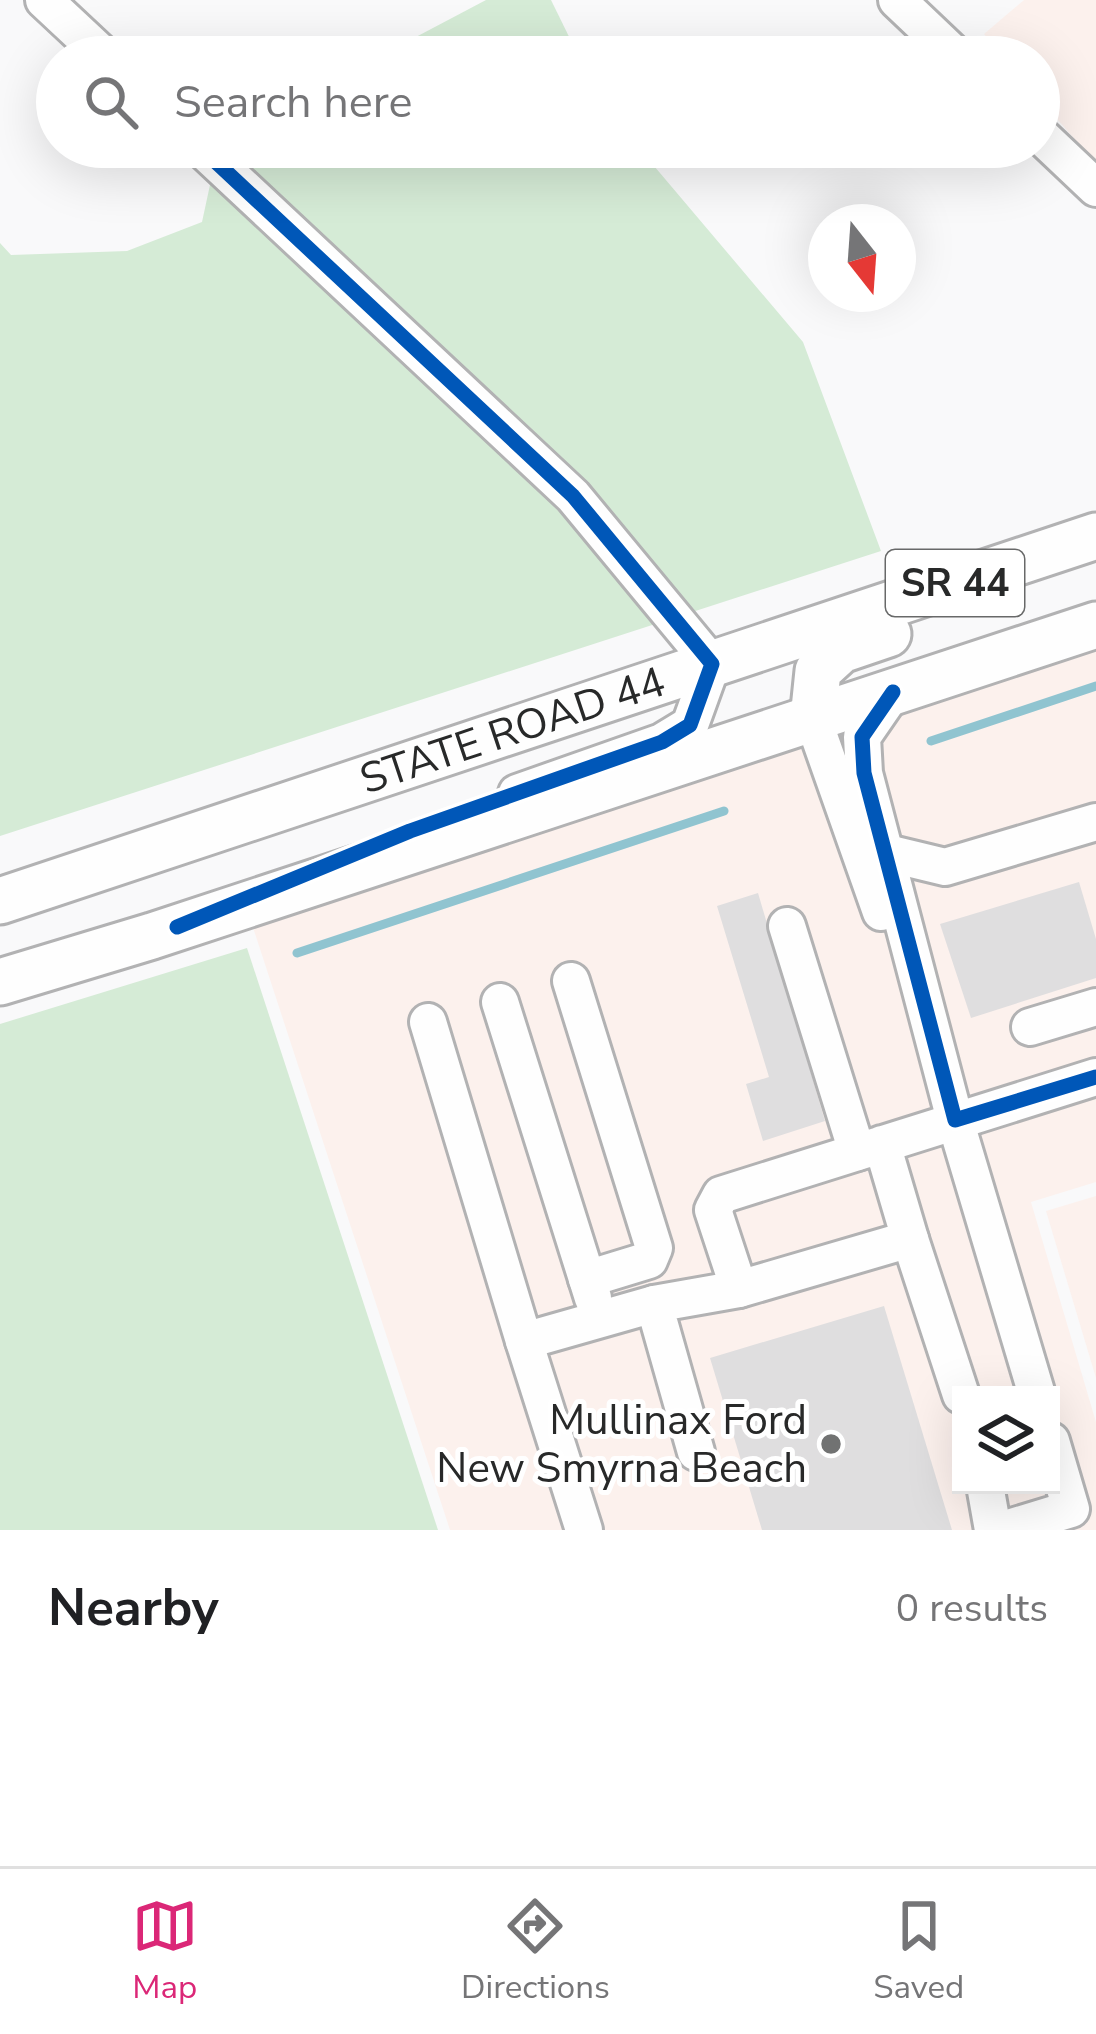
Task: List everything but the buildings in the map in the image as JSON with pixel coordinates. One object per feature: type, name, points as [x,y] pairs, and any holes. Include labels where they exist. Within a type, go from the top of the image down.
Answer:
[{"type":"main road","name":"STATE ROAD 44","points":[[0,902],[1096,536]]},
{"type":"main road","points":[[813,719],[818,671],[841,650],[1096,565]]},
{"type":"main road","name":"STATE ROAD 44","points":[[0,982],[1096,625]]},
{"type":"street","points":[[44,0],[83,36]]},
{"type":"street","points":[[897,0],[935,36]]},
{"type":"street","points":[[1060,154],[1096,188]]},
{"type":"street","points":[[177,927],[410,831],[662,742],[690,725],[712,664],[573,496],[222,168]]},
{"type":"street","points":[[893,692],[862,737],[864,773],[955,1120],[1034,1386]]},
{"type":"street","points":[[813,719],[883,920],[921,997]]},
{"type":"street","points":[[887,853],[945,867],[1096,822]]},
{"type":"street","points":[[787,926],[869,1148],[910,1239],[958,1386]]},
{"type":"street","points":[[571,981],[654,1248],[649,1259],[587,1280]]},
{"type":"street","points":[[500,1002],[600,1318]]},
{"type":"street","points":[[1030,1027],[1096,1007]]},
{"type":"street","points":[[428,1022],[584,1530]]},
{"type":"street","points":[[739,1289],[713,1210],[721,1195],[1096,1077]]},
{"type":"street","points":[[524,1342],[654,1304],[739,1289],[910,1239]]},
{"type":"street","points":[[654,1304],[696,1452]]},
{"type":"street","points":[[988,1494],[998,1530],[1071,1509],[1060,1472]]},
{"type":"shaded area","points":[[1024,0],[1096,0],[1096,164],[1060,122],[1060,36],[984,34]]},
{"type":"shaded area","points":[[1096,623],[1096,1182],[1031,1202],[1096,1422],[1096,1530],[450,1530],[244,900]]},
{"type":"shaded area","points":[[1096,1196],[1096,1378],[1046,1211]]},
{"type":"green space","points":[[486,0],[551,0],[569,36],[418,36]]},
{"type":"green space","points":[[656,168],[803,342],[881,551],[0,836],[0,243],[11,255],[127,251],[202,222],[213,171]]},
{"type":"green space","points":[[247,948],[438,1530],[0,1530],[0,1024]]},
{"type":"waterway","points":[[931,741],[1096,686]]},
{"type":"waterway","points":[[297,953],[724,811]]},
{"type":"cycle path","points":[[177,927],[410,831],[662,742],[690,725],[712,664],[573,496],[222,168]]},
{"type":"cycle path","points":[[893,692],[862,737],[864,773],[955,1120],[1096,1077]]},
{"type":"place","name":"Mullinax Ford New Smyrna Beach","points":[[831,1444]]}]
